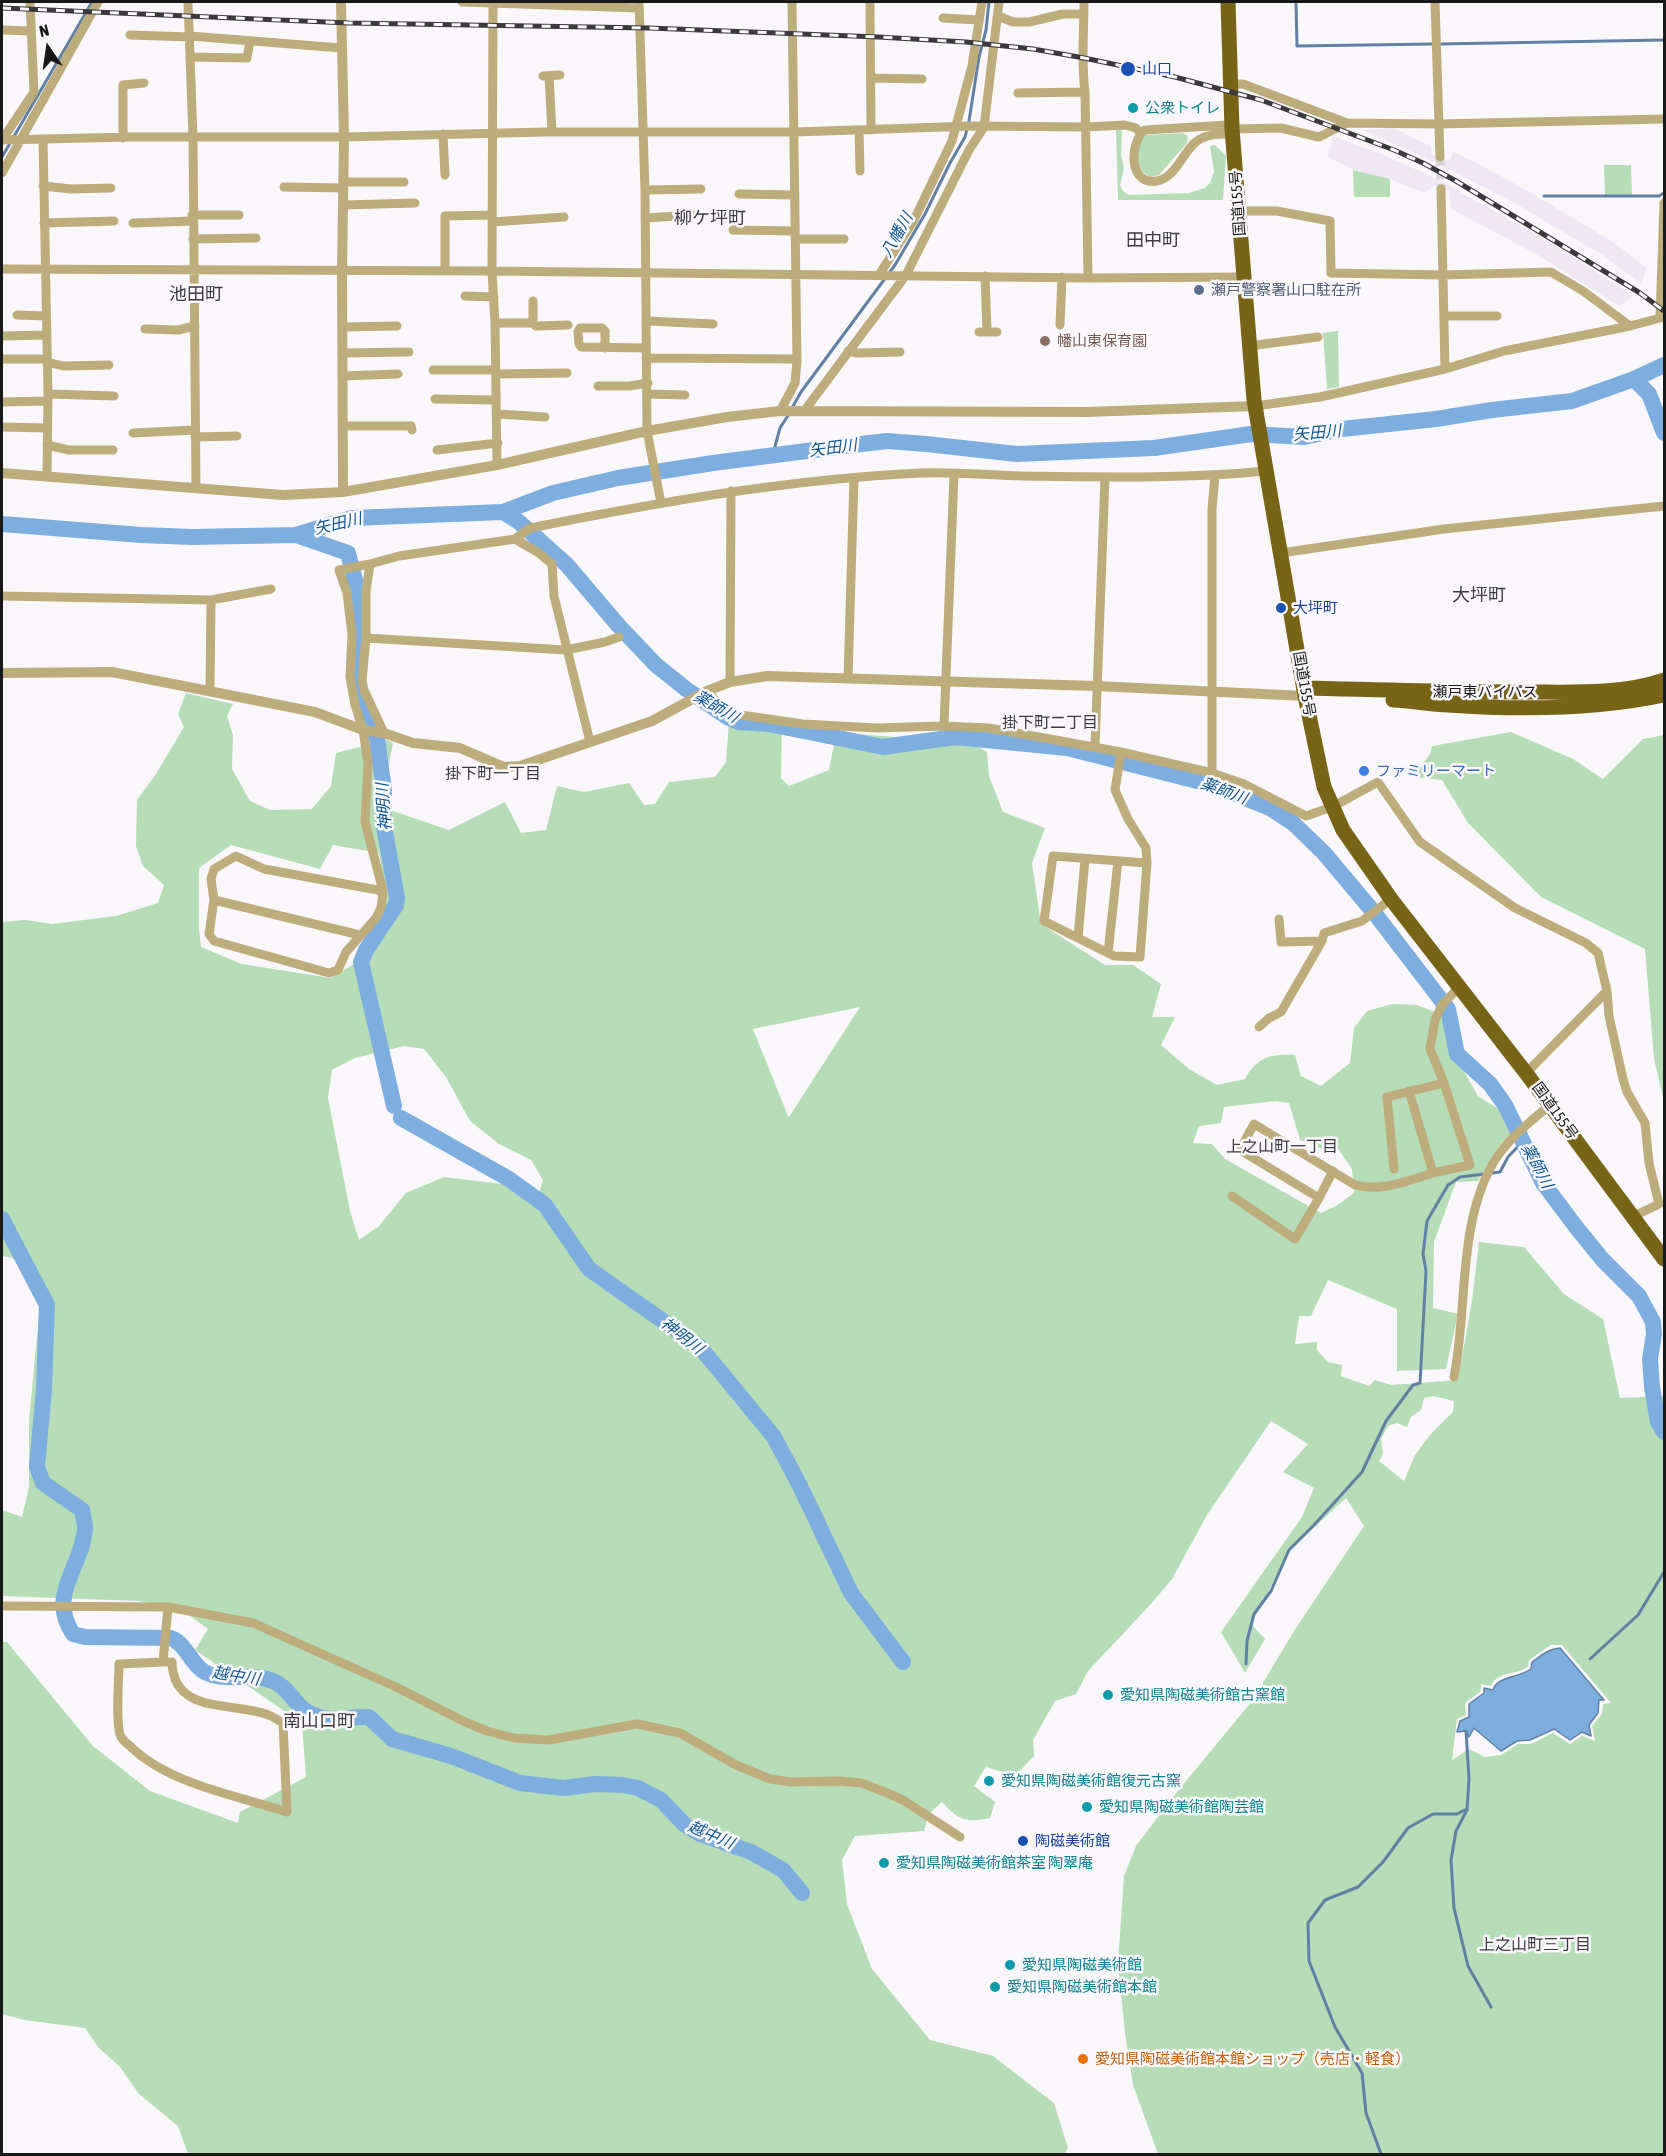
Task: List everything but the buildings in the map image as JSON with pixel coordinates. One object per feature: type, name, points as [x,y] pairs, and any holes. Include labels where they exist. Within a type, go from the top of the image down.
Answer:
[{"type":"highway","name":"国道155号","points":[[1228,2],[1232,129],[1248,346],[1255,409],[1305,692],[1320,769],[1332,807],[1343,830],[1391,899],[1460,986],[1665,1259]]},
{"type":"highway","name":"瀬戸東バイパス","points":[[1305,692],[1590,692],[1627,690],[1665,680]]},
{"type":"highway","name":"瀬戸東バイパス","points":[[1305,692],[1488,708],[1590,706],[1665,695]]},
{"type":"street","points":[[2,173],[10,140],[33,92],[30,2]]},
{"type":"street","points":[[10,140],[98,2]]},
{"type":"street","points":[[188,2],[193,138],[196,487]]},
{"type":"street","points":[[340,2],[344,137],[343,492]]},
{"type":"street","points":[[462,2],[639,5],[645,190],[647,433],[660,501]]},
{"type":"street","points":[[493,2],[492,271],[498,414],[497,465]]},
{"type":"street","points":[[783,411],[795,383],[797,359],[792,2]]},
{"type":"street","points":[[870,2],[871,130]]},
{"type":"street","points":[[882,275],[914,220],[959,127],[982,2]]},
{"type":"street","points":[[802,411],[848,351],[901,275],[969,150],[984,127],[999,2]]},
{"type":"street","points":[[1084,2],[1082,74],[1085,92],[1088,278]]},
{"type":"street","points":[[1435,2],[1440,157]]},
{"type":"street","points":[[998,16],[1013,22],[1029,22],[1064,14],[1084,14]]},
{"type":"street","points":[[943,18],[979,20]]},
{"type":"street","points":[[2,30],[30,31]]},
{"type":"street","points":[[130,35],[341,48]]},
{"type":"street","points":[[190,57],[247,58],[250,41]]},
{"type":"street","points":[[552,132],[546,76],[560,75]]},
{"type":"street","points":[[872,78],[922,79]]},
{"type":"street","points":[[123,138],[123,85],[144,83]]},
{"type":"street","points":[[1231,84],[1243,84],[1347,123],[1438,124],[1665,119]]},
{"type":"street","points":[[1018,93],[1085,92]]},
{"type":"street","points":[[1232,129],[1228,134],[1213,134],[1198,140],[1164,178],[1155,181],[1148,180],[1140,177],[1134,168],[1134,143],[1140,133],[1145,130],[1227,125],[1232,129],[1281,128],[1319,137],[1347,123]]},
{"type":"street","points":[[10,140],[344,137],[552,132],[795,132],[972,126],[1125,125],[1136,128],[1140,133]]},
{"type":"street","points":[[859,130],[860,171]]},
{"type":"street","points":[[443,134],[445,175]]},
{"type":"street","points":[[43,140],[48,397],[47,476]]},
{"type":"street","points":[[284,187],[404,183]]},
{"type":"street","points":[[44,186],[71,189],[111,188]]},
{"type":"street","points":[[645,190],[701,189]]},
{"type":"street","points":[[1442,189],[1445,369]]},
{"type":"street","points":[[739,194],[795,195]]},
{"type":"street","points":[[344,205],[416,203]]},
{"type":"street","points":[[2,473],[283,495],[343,492],[497,465],[727,417],[783,411],[1087,412],[1255,409],[1445,369],[1504,351],[1630,326],[1663,317],[1665,203]]},
{"type":"street","points":[[1238,211],[1277,211],[1330,221],[1331,273],[1443,275],[1551,272],[1583,291],[1630,326]]},
{"type":"street","points":[[133,223],[239,215]]},
{"type":"street","points":[[645,218],[695,215]]},
{"type":"street","points":[[445,271],[445,216],[492,219],[564,218]]},
{"type":"street","points":[[44,223],[114,220]]},
{"type":"street","points":[[733,230],[844,239]]},
{"type":"street","points":[[193,240],[256,238]]},
{"type":"street","points":[[2,269],[645,272],[1088,278],[1243,277]]},
{"type":"street","points":[[986,276],[987,332]]},
{"type":"street","points":[[1060,325],[1062,277]]},
{"type":"street","points":[[465,297],[494,297]]},
{"type":"street","points":[[533,301],[533,323]]},
{"type":"street","points":[[17,315],[46,316]]},
{"type":"street","points":[[1444,316],[1497,316]]},
{"type":"street","points":[[647,321],[712,324]]},
{"type":"street","points":[[495,323],[533,323],[536,326],[568,325]]},
{"type":"street","points":[[145,329],[178,330],[195,326]]},
{"type":"street","points":[[342,327],[397,326]]},
{"type":"street","points":[[2,336],[46,335]]},
{"type":"street","points":[[1248,346],[1317,337]]},
{"type":"street","points":[[605,348],[646,353],[797,359]]},
{"type":"street","points":[[342,354],[409,351]]},
{"type":"street","points":[[848,351],[856,353],[900,352]]},
{"type":"street","points":[[2,359],[47,360],[63,366],[109,365]]},
{"type":"street","points":[[433,370],[567,373]]},
{"type":"street","points":[[342,376],[398,374]]},
{"type":"street","points":[[598,386],[630,386],[648,383]]},
{"type":"street","points":[[648,394],[685,395]]},
{"type":"street","points":[[2,402],[48,397],[114,396]]},
{"type":"street","points":[[435,399],[496,400]]},
{"type":"street","points":[[498,414],[545,417]]},
{"type":"street","points":[[343,426],[411,426],[412,430]]},
{"type":"street","points":[[2,428],[47,428]]},
{"type":"street","points":[[133,433],[237,436]]},
{"type":"street","points":[[437,450],[498,443]]},
{"type":"street","points":[[47,444],[69,450],[113,450]]},
{"type":"street","points":[[383,891],[264,869],[236,856],[214,869],[211,879],[214,900],[209,934],[214,941],[329,973],[338,970],[346,952],[376,918],[381,908],[383,891],[365,822],[368,764],[363,730],[355,705],[350,677],[352,634],[347,593],[339,570],[399,556],[515,539],[531,528],[660,501],[731,491],[924,473],[1105,477],[1215,476],[1266,469]]},
{"type":"street","points":[[945,726],[954,475]]},
{"type":"street","points":[[1212,773],[1212,509],[1215,476]]},
{"type":"street","points":[[1095,746],[1105,477]]},
{"type":"street","points":[[848,678],[854,478]]},
{"type":"street","points":[[730,682],[731,491]]},
{"type":"street","points":[[1281,553],[1444,529],[1665,506]]},
{"type":"street","points":[[515,539],[539,553],[552,564],[554,596],[590,742]]},
{"type":"street","points":[[370,564],[366,591],[366,638],[362,681],[384,733]]},
{"type":"street","points":[[2,596],[211,600],[271,590]]},
{"type":"street","points":[[210,691],[211,600]]},
{"type":"street","points":[[366,638],[566,650],[619,637]]},
{"type":"street","points":[[2,674],[102,670],[328,716],[363,730],[384,733],[412,743],[460,748],[504,766],[520,766],[652,721],[707,691],[730,682],[767,676],[1096,686],[1212,693],[1305,692]]},
{"type":"street","points":[[707,691],[732,714],[748,717],[803,724],[876,728],[945,726],[989,728],[1095,746],[1212,773],[1244,784],[1306,816],[1332,807],[1378,782],[1420,842],[1515,908],[1586,943],[1598,953],[1623,1079],[1627,1092],[1645,1123],[1648,1135],[1649,1163],[1659,1204],[1632,1217]]},
{"type":"street","points":[[1121,752],[1115,790],[1128,819],[1146,848],[1147,864],[1140,957],[1114,956],[1044,921],[1053,856],[1147,864]]},
{"type":"street","points":[[1078,938],[1085,859]]},
{"type":"street","points":[[1108,953],[1118,861]]},
{"type":"street","points":[[1258,1027],[1281,1012],[1322,941],[1324,933],[1362,921],[1391,899]]},
{"type":"street","points":[[214,900],[360,934]]},
{"type":"street","points":[[1280,919],[1281,942],[1322,941]]},
{"type":"street","points":[[1319,1198],[1239,1150],[1254,1124],[1355,1185],[1369,1188],[1402,1184],[1433,1173],[1470,1165],[1444,1083],[1430,1049],[1432,1032],[1442,1005],[1460,986]]},
{"type":"street","points":[[1526,1073],[1606,992]]},
{"type":"street","points":[[1394,1169],[1387,1097],[1444,1083]]},
{"type":"street","points":[[1409,1091],[1433,1173]]},
{"type":"street","points":[[1454,1377],[1471,1230],[1482,1186],[1495,1160],[1515,1135],[1550,1105]]},
{"type":"street","points":[[1232,1196],[1295,1239],[1333,1171]]},
{"type":"street","points":[[2,1606],[168,1607],[253,1623],[328,1655],[487,1731],[514,1738],[548,1740],[637,1724],[680,1733],[736,1765],[770,1779],[790,1782],[838,1780],[861,1783],[880,1790],[903,1800],[960,1838]]},
{"type":"street","points":[[163,1662],[168,1607]]},
{"type":"street","points":[[163,1662],[172,1662],[172,1673],[178,1686],[194,1700],[266,1714],[283,1723],[287,1812],[199,1786],[167,1772],[144,1760],[121,1738],[119,1664],[163,1662]]},
{"type":"shaded area","points":[[1393,128],[1431,146],[1431,154],[1450,161],[1453,152],[1471,160],[1613,242],[1647,268],[1641,284],[1604,256],[1513,202],[1436,163],[1363,130]]},
{"type":"shaded area","points":[[1333,136],[1433,177],[1545,239],[1634,296],[1619,306],[1536,254],[1451,209],[1449,191],[1435,185],[1424,193],[1390,179],[1353,170],[1328,157]]},
{"type":"green space","points":[[1116,130],[1122,130],[1121,155],[1124,168],[1120,185],[1128,195],[1189,193],[1205,188],[1210,183],[1214,172],[1210,146],[1215,145],[1226,156],[1223,200],[1118,200]]},
{"type":"green space","points":[[1183,133],[1188,136],[1187,143],[1159,175],[1150,177],[1141,169],[1138,152],[1144,135]]},
{"type":"green space","points":[[1604,165],[1631,165],[1632,196],[1605,196]]},
{"type":"green space","points":[[1353,170],[1390,179],[1390,197],[1354,197]]},
{"type":"green space","points":[[1338,331],[1339,387],[1327,389],[1323,333]]},
{"type":"green space","points":[[186,693],[233,704],[227,716],[233,735],[232,769],[250,801],[270,810],[312,809],[331,786],[336,753],[387,740],[393,743],[381,807],[449,830],[505,802],[521,833],[546,830],[557,786],[584,792],[629,783],[644,805],[655,804],[669,782],[715,777],[726,762],[729,721],[782,724],[781,778],[789,786],[829,770],[834,744],[853,734],[970,742],[987,752],[989,776],[1003,812],[1045,828],[1032,863],[1041,924],[1105,965],[1133,965],[1161,984],[1152,1017],[1175,1017],[1161,1045],[1189,1069],[1217,1085],[1245,1079],[1255,1065],[1266,1058],[1295,1055],[1301,1076],[1321,1086],[1350,1063],[1354,1028],[1367,1011],[1392,1004],[1417,1005],[1446,1016],[1453,1052],[1478,1096],[1520,1123],[1497,1149],[1478,1181],[1456,1182],[1434,1242],[1433,1308],[1458,1314],[1446,1369],[1397,1371],[1397,1309],[1328,1280],[1311,1316],[1299,1316],[1295,1344],[1317,1342],[1317,1350],[1328,1362],[1342,1365],[1341,1376],[1369,1386],[1375,1380],[1391,1385],[1458,1380],[1472,1301],[1479,1242],[1524,1247],[1564,1294],[1603,1319],[1620,1398],[1663,1396],[1664,2154],[1158,2154],[1133,2085],[1125,2033],[1118,1963],[1124,1876],[1136,1846],[1252,1701],[1294,1631],[1364,1526],[1346,1498],[1290,1550],[1251,1624],[1265,1639],[1245,1673],[1221,1632],[1302,1517],[1314,1488],[1283,1472],[1308,1444],[1271,1421],[1207,1515],[1172,1579],[1088,1671],[1076,1694],[1055,1701],[1033,1740],[1034,1756],[1015,1776],[986,1767],[974,1786],[995,1802],[990,1818],[963,1819],[942,1802],[929,1814],[924,1831],[855,1836],[842,1860],[847,1904],[872,1969],[930,2040],[993,2056],[1054,2103],[1068,2148],[1065,2154],[188,2154],[178,2126],[139,2094],[120,2067],[98,2047],[85,2028],[24,2020],[2,2014],[2,1642],[7,1642],[93,1746],[150,1791],[238,1823],[240,1812],[306,1777],[302,1723],[195,1650],[208,1629],[181,1609],[139,1601],[2,1596],[2,1510],[22,1517],[29,1487],[29,1420],[40,1305],[17,1259],[2,1256],[2,922],[25,920],[52,924],[116,916],[158,903],[164,885],[143,866],[136,846],[137,800],[156,774],[184,727],[178,714]],"holes":[[[231,845],[320,869],[333,845],[379,853],[386,896],[385,907],[354,964],[331,978],[242,964],[201,947],[199,868]],[[860,1007],[789,1117],[753,1029]],[[404,1046],[424,1049],[446,1077],[470,1121],[499,1144],[531,1160],[543,1180],[537,1199],[502,1184],[444,1177],[406,1193],[379,1226],[359,1240],[350,1211],[328,1098],[332,1070],[355,1058]],[[1276,1101],[1289,1103],[1300,1140],[1322,1149],[1337,1147],[1352,1169],[1354,1193],[1321,1213],[1225,1159],[1212,1144],[1193,1143],[1199,1126],[1221,1123],[1224,1107]],[[1433,1396],[1454,1401],[1453,1412],[1430,1435],[1415,1455],[1404,1481],[1379,1461],[1383,1454],[1381,1439],[1388,1426],[1397,1423],[1407,1427],[1411,1417],[1421,1410],[1424,1398]],[[1551,1645],[1562,1645],[1611,1703],[1603,1704],[1602,1714],[1592,1726],[1595,1741],[1582,1736],[1570,1744],[1553,1733],[1531,1744],[1518,1744],[1501,1755],[1485,1757],[1469,1749],[1452,1760],[1457,1719],[1466,1715],[1465,1703],[1481,1691],[1481,1684],[1491,1686],[1497,1678],[1528,1667],[1529,1660]]]},
{"type":"green space","points":[[1511,732],[1573,759],[1603,779],[1643,739],[1664,735],[1664,1101],[1654,1059],[1645,949],[1541,897],[1468,823],[1442,780],[1413,777],[1430,754],[1432,746]]},
{"type":"water","points":[[1560,1648],[1604,1700],[1599,1700],[1598,1713],[1589,1725],[1591,1736],[1582,1732],[1570,1740],[1554,1729],[1530,1740],[1517,1741],[1501,1751],[1474,1728],[1469,1737],[1466,1731],[1457,1732],[1460,1721],[1469,1717],[1469,1704],[1484,1693],[1484,1688],[1493,1690],[1499,1682],[1531,1669],[1532,1662],[1545,1653]]},
{"type":"waterway","points":[[2,157],[92,2]]},
{"type":"waterway","name":"八幡川","points":[[792,408],[801,392],[895,265],[925,214],[965,137],[986,30],[989,2]]},
{"type":"waterway","points":[[1296,2],[1297,46],[1433,44]]},
{"type":"waterway","points":[[1439,44],[1664,40]]},
{"type":"waterway","points":[[1544,196],[1659,196],[1664,193]]},
{"type":"waterway","name":"矢田川","points":[[2,524],[192,537],[296,535],[352,518],[503,512],[553,493],[618,478],[713,463],[887,441],[1017,454],[1154,448],[1251,434],[1304,437],[1342,429],[1572,401],[1634,379],[1664,365]]},
{"type":"waterway","points":[[1634,379],[1649,394],[1664,433]]},
{"type":"waterway","name":"八幡川","points":[[778,455],[774,450],[780,428],[789,414]]},
{"type":"waterway","name":"薬師川","points":[[503,512],[519,522],[567,565],[656,665],[686,689],[738,722],[769,724],[883,747],[955,737],[1067,748],[1213,785],[1270,808],[1293,823],[1324,853],[1376,915],[1448,1009],[1457,1054],[1490,1084],[1505,1105],[1543,1183],[1576,1227],[1602,1259],[1639,1296],[1653,1322],[1654,1334],[1650,1359],[1652,1387],[1658,1422],[1664,1432]]},
{"type":"waterway","name":"神明川","points":[[296,535],[348,553],[357,588],[359,626],[356,680],[377,738],[384,790],[383,821],[397,898],[396,905],[366,950],[361,962],[394,1106]]},
{"type":"waterway","points":[[394,1106],[401,1118]]},
{"type":"waterway","name":"神明川","points":[[401,1118],[509,1179],[545,1205],[589,1269],[700,1347],[774,1437],[851,1593],[903,1662]]},
{"type":"waterway","points":[[1246,1664],[1247,1641],[1254,1614],[1271,1591],[1289,1550],[1362,1472],[1386,1421],[1413,1385],[1420,1383],[1426,1271],[1423,1254],[1427,1221],[1448,1185],[1460,1177],[1500,1172],[1508,1157],[1523,1141]]},
{"type":"waterway","name":"越中川","points":[[2,1219],[47,1305],[44,1389],[37,1467],[43,1483],[82,1510],[85,1529],[83,1543],[68,1581],[63,1606],[66,1620],[73,1634],[85,1637],[171,1638],[180,1644],[203,1671],[211,1675],[267,1679],[281,1686],[301,1707],[314,1715],[334,1719],[369,1717],[392,1739],[451,1756],[520,1783],[564,1788],[595,1784],[638,1788],[661,1800],[685,1825],[700,1834],[751,1852],[783,1870],[802,1893]]},
{"type":"waterway","points":[[1590,1659],[1638,1615],[1664,1572]]},
{"type":"waterway","points":[[1381,2154],[1366,2113],[1362,2073],[1335,2027],[1309,1961],[1308,1923],[1325,1900],[1358,1887],[1383,1862],[1408,1828],[1433,1814],[1457,1814],[1467,1809],[1469,1779],[1466,1731]]},
{"type":"waterway","points":[[1467,1810],[1456,1831],[1451,1860],[1454,1908],[1468,1966],[1491,2007]]},
{"type":"tunnel","points":[[1440,157],[1441,189]]},
{"type":"railway","points":[[2,8],[349,23],[649,28],[878,37],[966,42],[1033,49],[1084,58],[1175,77],[1261,100],[1394,150],[1456,181],[1640,293],[1664,311]]},
{"type":"place","name":"山口","points":[[1128,69]]},
{"type":"place","name":"公衆トイレ","points":[[1133,108]]},
{"type":"place","name":"瀬戸警察署山口駐在所","points":[[1199,290]]},
{"type":"place","name":"幡山東保育園","points":[[1045,341]]},
{"type":"place","name":"大坪町","points":[[1281,608]]},
{"type":"place","name":"ファミリーマート","points":[[1364,771]]},
{"type":"place","name":"愛知県陶磁美術館古窯館","points":[[1108,1695]]},
{"type":"place","name":"愛知県陶磁美術館復元古窯","points":[[989,1781]]},
{"type":"place","name":"愛知県陶磁美術館陶芸館","points":[[1087,1807]]},
{"type":"place","name":"陶磁美術館","points":[[1023,1841]]},
{"type":"place","name":"愛知県陶磁美術館茶室 陶翠庵","points":[[884,1863]]},
{"type":"place","name":"愛知県陶磁美術館","points":[[1010,1965]]},
{"type":"place","name":"愛知県陶磁美術館本館","points":[[995,1987]]},
{"type":"place","name":"愛知県陶磁美術館本館ショップ（売店・軽食）","points":[[1083,2059]]},
{"type":"district","name":"柳ケ坪町","points":[[710,218]]},
{"type":"district","name":"田中町","points":[[1153,240]]},
{"type":"district","name":"池田町","points":[[196,294]]},
{"type":"district","name":"大坪町","points":[[1479,595]]},
{"type":"district","name":"掛下町二丁目","points":[[1050,723]]},
{"type":"district","name":"掛下町一丁目","points":[[493,774]]},
{"type":"district","name":"上之山町一丁目","points":[[1282,1147]]},
{"type":"district","name":"南山口町","points":[[319,1721]]},
{"type":"district","name":"上之山町三丁目","points":[[1535,1945]]}]
